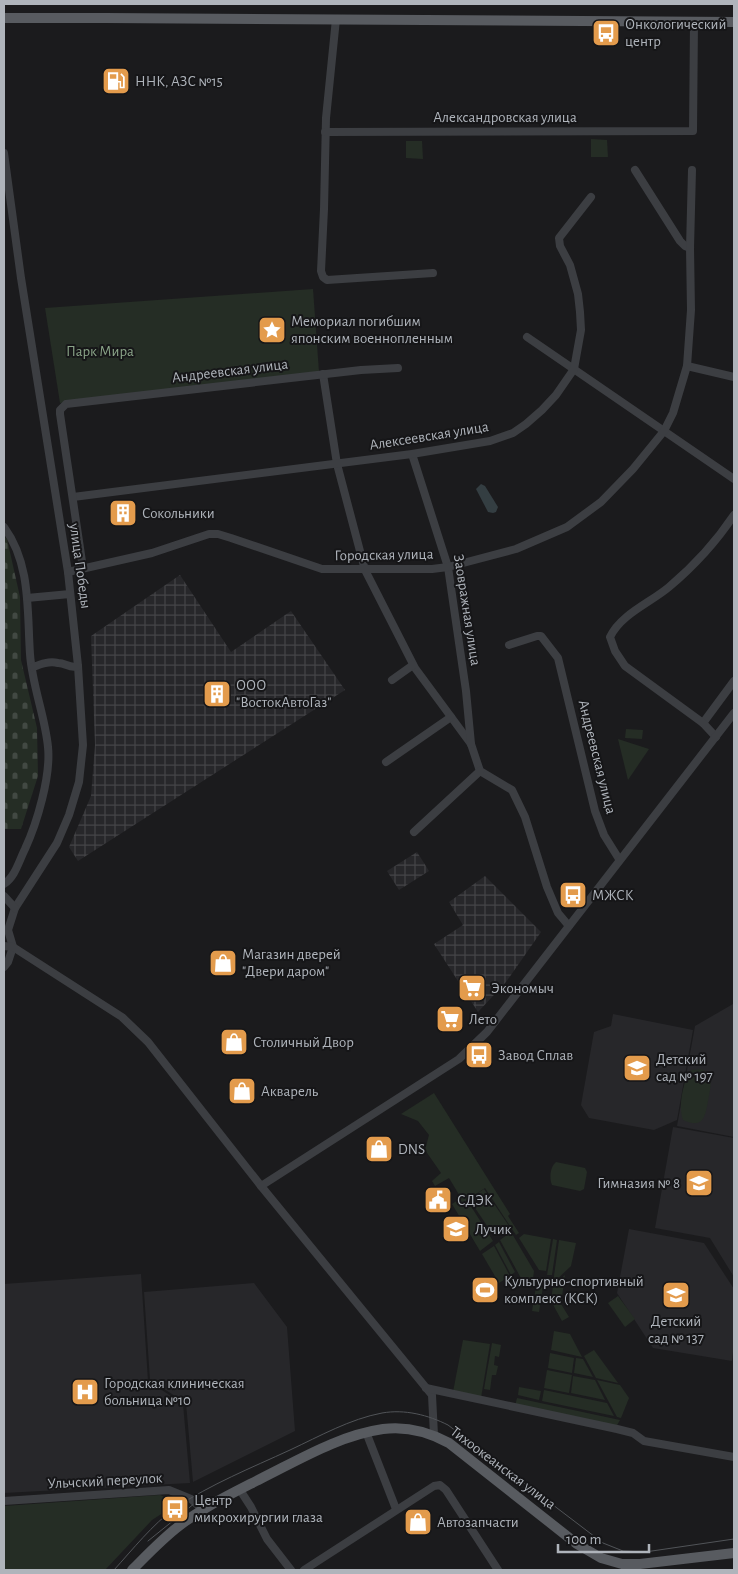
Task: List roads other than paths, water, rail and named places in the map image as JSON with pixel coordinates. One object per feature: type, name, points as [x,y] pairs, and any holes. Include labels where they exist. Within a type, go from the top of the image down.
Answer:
[{"type":"main road","points":[[4,18],[734,22]]},
{"type":"main road","name":"Тихоокеанская улица","points":[[132,1570],[177,1527],[202,1509],[309,1455],[366,1432],[399,1428],[434,1435],[463,1454],[576,1544],[601,1558],[622,1564],[640,1564],[734,1553]]},
{"type":"street","points":[[336,20],[325,132],[321,271],[323,277],[327,280],[434,273]]},
{"type":"street","name":"Александровская улица","points":[[325,132],[691,132],[694,22]]},
{"type":"street","name":"улица Победы","points":[[4,152],[21,278],[68,572],[78,666],[83,745],[79,782],[69,815],[57,843],[15,908],[8,930],[12,948],[8,962],[4,967]]},
{"type":"street","points":[[635,170],[676,236],[682,244],[690,248]]},
{"type":"street","name":"Городская улица","points":[[68,572],[152,553],[209,534],[218,534],[231,538],[322,569],[432,569],[516,549],[567,527],[601,502],[633,469],[664,431],[673,413],[687,366],[691,310],[692,170]]},
{"type":"street","name":"Алексеевская улица","points":[[73,497],[412,454],[490,441],[513,433],[542,410],[556,395],[574,369],[581,330],[578,294],[573,274],[567,257],[560,246],[559,238],[591,197]]},
{"type":"street","points":[[527,338],[734,479]]},
{"type":"street","points":[[687,366],[734,377]]},
{"type":"street","name":"Андреевская улица","points":[[71,481],[60,414],[62,406],[66,404],[323,374],[398,368]]},
{"type":"street","points":[[323,374],[337,464],[364,570],[412,662],[471,744],[480,771],[488,778],[508,786],[512,790],[525,817],[547,887],[558,913],[569,926]]},
{"type":"street","name":"Заовражная улица","points":[[412,454],[448,566],[466,691],[471,744]]},
{"type":"street","points":[[54,484],[71,481],[83,568]]},
{"type":"street","points":[[716,737],[703,723],[625,666],[615,651],[610,637],[614,628],[668,588],[696,561],[734,515]]},
{"type":"street","points":[[4,526],[22,561],[28,598],[30,656],[48,746],[46,778],[35,821],[27,844],[10,880],[4,884]]},
{"type":"street","points":[[28,598],[70,594]]},
{"type":"street","name":"Андреевская улица","points":[[509,645],[541,636],[558,658],[595,811],[604,834],[619,859]]},
{"type":"street","points":[[33,667],[56,662],[71,667],[78,666]]},
{"type":"street","points":[[392,680],[412,662]]},
{"type":"street","points":[[703,723],[734,681]]},
{"type":"street","points":[[261,1186],[458,1059],[498,1020],[619,859],[734,713]]},
{"type":"street","points":[[386,762],[451,717]]},
{"type":"street","points":[[414,832],[480,771]]},
{"type":"street","points":[[4,896],[15,908]]},
{"type":"street","points":[[4,946],[12,948],[122,1016],[148,1042],[261,1186],[432,1395],[434,1435]]},
{"type":"street","points":[[426,1388],[617,1429],[633,1433],[644,1441],[734,1457]]},
{"type":"street","points":[[366,1432],[396,1510]]},
{"type":"street","points":[[304,1570],[434,1486],[440,1485],[446,1490],[498,1570]]},
{"type":"street","name":"Ульчский переулок","points":[[4,1501],[168,1490],[191,1499],[202,1509]]},
{"type":"street","points":[[240,1490],[251,1506],[267,1539],[291,1570]]},
{"type":"tram line","points":[[114,1570],[158,1522],[175,1508],[203,1491],[335,1428],[358,1419],[391,1412],[416,1414],[448,1425],[603,1543],[623,1551],[645,1552],[734,1539]]},
{"type":"tram line","points":[[148,1541],[195,1503]]},
{"type":"place","name":"Онкологический центр","points":[[606,33]]},
{"type":"place","name":"ННК, АЗС №15","points":[[116,81]]},
{"type":"place","name":"Мемориал погибшим японским военнопленным","points":[[272,330]]},
{"type":"place","name":"Сокольники","points":[[123,513]]},
{"type":"place","name":"ООО \"ВостокАвтоГаз\"","points":[[217,694]]},
{"type":"place","name":"МЖСК","points":[[573,895]]},
{"type":"place","name":"Магазин дверей \"Двери даром\"","points":[[223,963]]},
{"type":"place","name":"Экономыч","points":[[472,988]]},
{"type":"place","name":"Лето","points":[[450,1019]]},
{"type":"place","name":"Столичный Двор","points":[[234,1042]]},
{"type":"place","name":"Завод Сплав","points":[[479,1055]]},
{"type":"place","name":"Детский сад № 197","points":[[637,1068]]},
{"type":"place","name":"Акварель","points":[[242,1091]]},
{"type":"place","name":"DNS","points":[[379,1149]]},
{"type":"place","name":"Гимназия № 8","points":[[699,1183]]},
{"type":"place","name":"СДЭК","points":[[438,1200]]},
{"type":"place","name":"Лучик","points":[[456,1229]]},
{"type":"place","name":"Культурно-спортивный комплекс (КСК)","points":[[485,1290]]},
{"type":"place","name":"Детский сад № 137","points":[[676,1295]]},
{"type":"place","name":"Городская клиническая больница №10","points":[[85,1392]]},
{"type":"place","name":"Центр микрохирургии глаза","points":[[175,1509]]},
{"type":"place","name":"Автозапчасти","points":[[418,1522]]},
{"type":"park label","name":"Парк Мира","points":[[100,351]]}]
